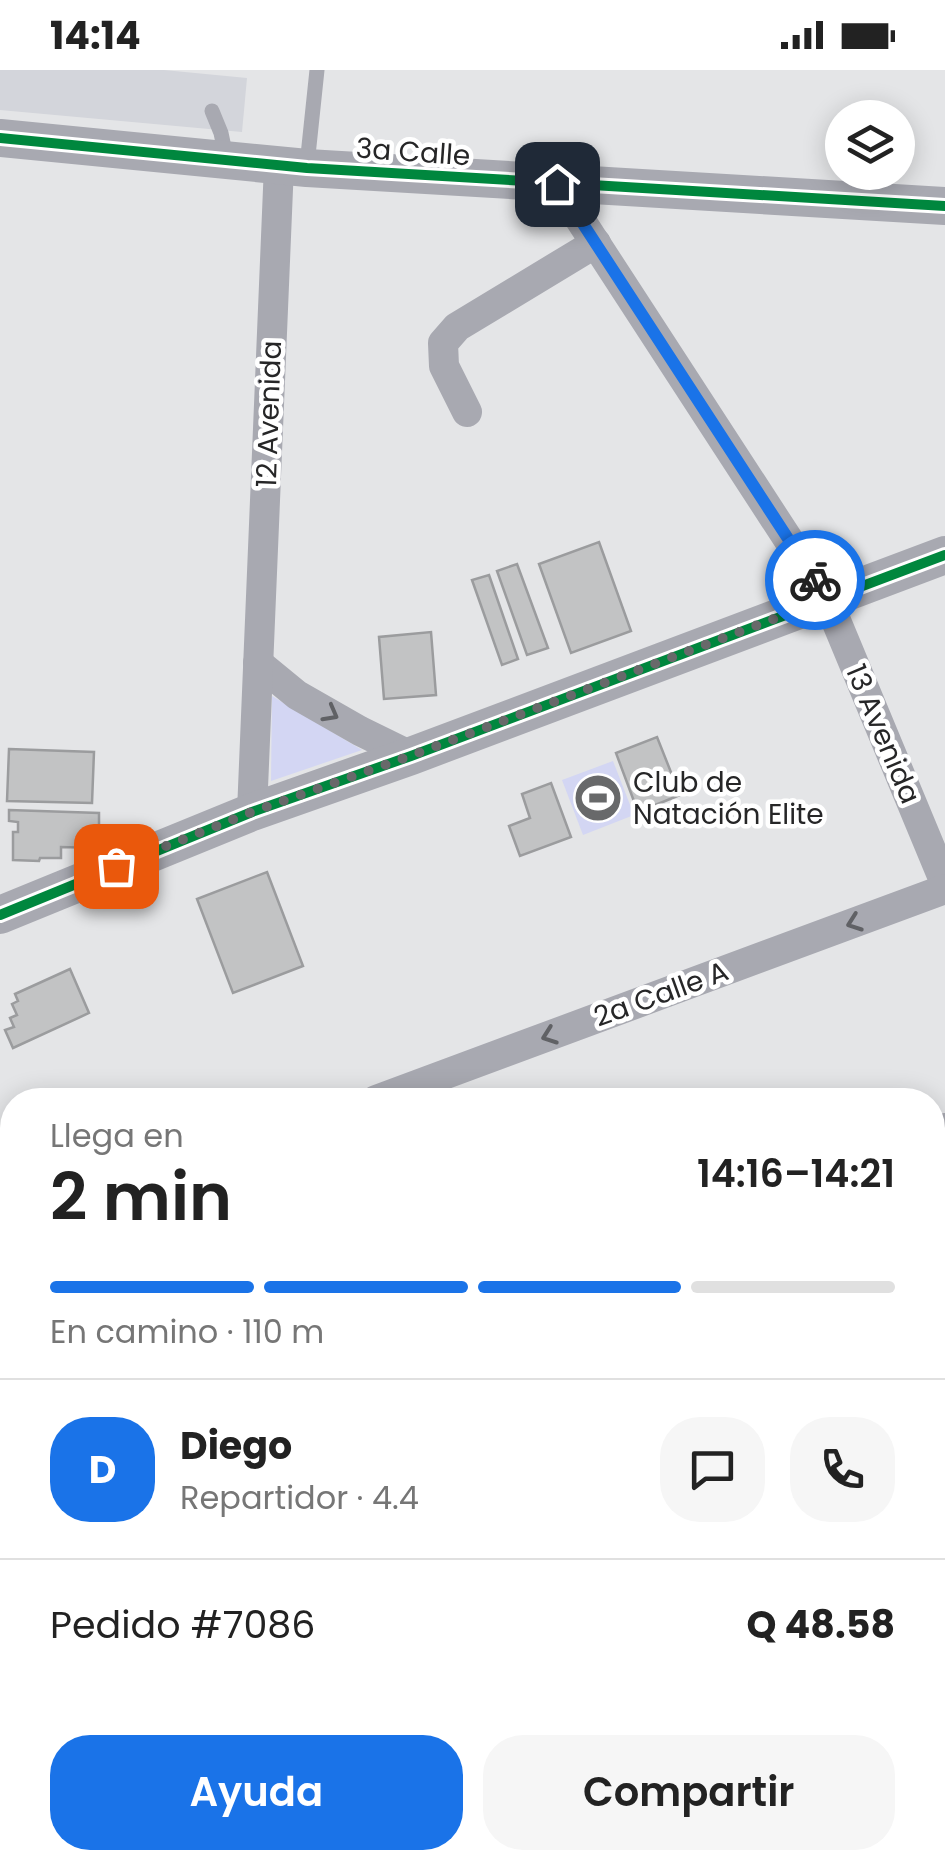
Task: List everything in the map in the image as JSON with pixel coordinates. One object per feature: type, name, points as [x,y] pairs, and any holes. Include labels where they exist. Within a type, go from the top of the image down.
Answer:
[{"type":"street","name":"3a Calle","points":[[0,138],[293,166],[945,206]]},
{"type":"street","name":"12 Avenida","points":[[252,812],[258,664],[293,166]]},
{"type":"street","name":"13 Avenida","points":[[557,184],[827,599],[945,886]]},
{"type":"street","points":[[468,412],[444,366],[442,343],[457,326],[596,243]]},
{"type":"street","points":[[0,915],[252,812],[945,555]]},
{"type":"street","points":[[258,664],[297,695],[410,756]]},
{"type":"street","name":"2a Calle A","points":[[408,1088],[945,886]]},
{"type":"lane","points":[[293,166],[317,70]]},
{"type":"lane","points":[[212,111],[227,161]]},
{"type":"shaded area","points":[[0,70],[164,70],[247,78],[242,132],[0,110]]},
{"type":"shaded area","points":[[272,696],[362,750],[271,781]]},
{"type":"shaded area","name":"Club de Natación Elite","points":[[613,761],[634,815],[583,835],[562,780]]},
{"type":"building","points":[[599,542],[631,631],[571,653],[539,564]]},
{"type":"building","points":[[517,564],[548,648],[527,655],[497,571]]},
{"type":"building","points":[[489,575],[518,659],[502,665],[472,580]]},
{"type":"building","points":[[431,632],[436,695],[384,699],[379,637]]},
{"type":"building","points":[[657,737],[680,795],[638,812],[616,753]]},
{"type":"building","points":[[9,749],[94,752],[92,803],[7,801]]},
{"type":"building","points":[[551,783],[571,837],[520,856],[509,826],[530,818],[522,794]]},
{"type":"building","points":[[9,810],[99,813],[99,848],[61,847],[61,858],[13,860],[13,832],[18,832],[18,822],[9,821]]},
{"type":"building","points":[[267,872],[303,966],[233,993],[197,899]]},
{"type":"building","points":[[70,969],[89,1013],[13,1048],[5,1030],[14,1027],[10,1018],[17,1015],[12,1004],[18,1001],[15,994]]},
{"type":"cycle path","points":[[0,138],[307,168],[945,206]]},
{"type":"cycle path","points":[[0,915],[252,812],[945,555]]},
{"type":"way so far","points":[[116,866],[827,599],[815,580]]},
{"type":"place","name":"Club de Natación Elite","points":[[598,798]]},
{"type":"route","points":[[557,184],[815,580]]}]
